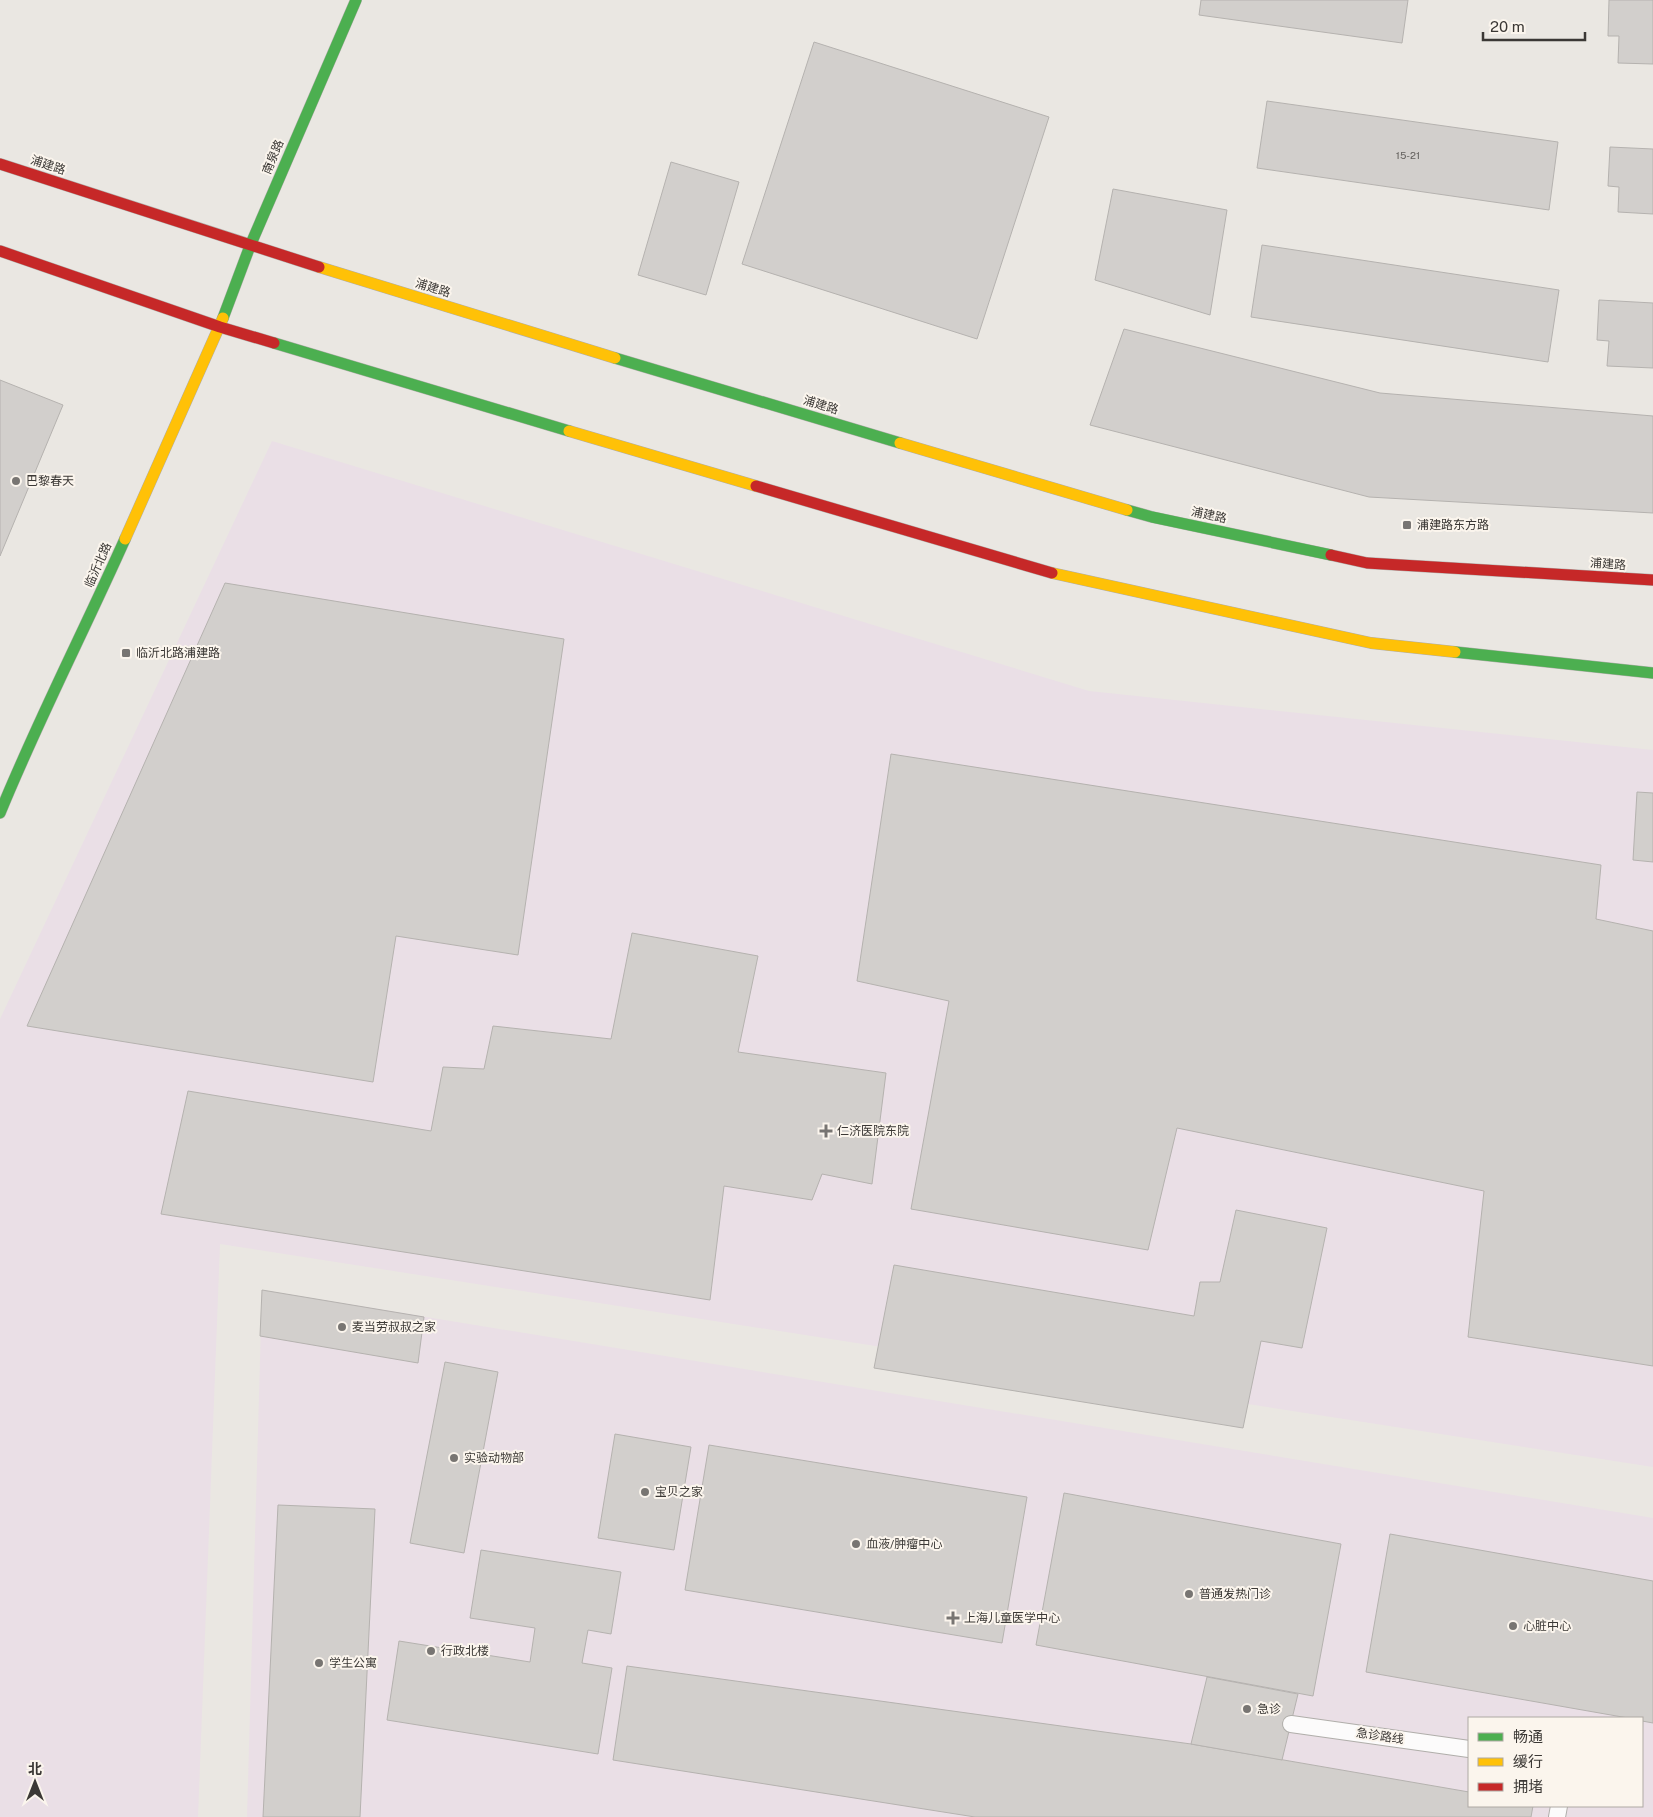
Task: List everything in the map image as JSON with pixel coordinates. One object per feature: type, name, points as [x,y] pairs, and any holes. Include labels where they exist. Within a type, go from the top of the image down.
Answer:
[{"type":"main road","name":"南泉路","points":[[220,327],[250,246],[356,0]]},
{"type":"main road","name":"浦建路","points":[[0,164],[250,246],[814,418],[1152,517],[1367,563],[1653,580]]},
{"type":"main road","points":[[0,251],[220,327],[1042,571],[1371,643],[1653,673]]},
{"type":"main road","name":"临沂北路","points":[[0,813],[220,327]]},
{"type":"lane","name":"急诊路线","points":[[1291,1724],[1468,1749]]},
{"type":"shaded area","name":"仁济医院东院","points":[[272,441],[1089,691],[1653,750],[1653,1467],[220,1244],[198,1817],[0,1817],[0,1019]]},
{"type":"shaded area","name":"上海儿童医学中心","points":[[262,1290],[1653,1518],[1653,1817],[247,1817]]},
{"type":"building","points":[[1201,0],[1408,0],[1402,43],[1199,15]]},
{"type":"building","points":[[1609,0],[1653,0],[1653,64],[1618,63],[1619,36],[1608,36]]},
{"type":"building","points":[[814,42],[1049,117],[977,339],[742,264]]},
{"type":"building","points":[[1267,101],[1558,142],[1549,210],[1257,168]]},
{"type":"building","points":[[1610,147],[1653,149],[1653,214],[1618,212],[1619,187],[1608,186]]},
{"type":"building","points":[[671,162],[739,182],[706,295],[638,275]]},
{"type":"building","points":[[1113,189],[1227,210],[1210,315],[1095,280]]},
{"type":"building","points":[[1262,245],[1559,290],[1548,362],[1251,317]]},
{"type":"building","points":[[1599,300],[1653,303],[1653,368],[1607,366],[1609,341],[1597,340]]},
{"type":"building","points":[[1124,329],[1380,393],[1653,416],[1653,513],[1369,497],[1090,425]]},
{"type":"building","name":"巴黎春天","points":[[0,380],[63,405],[0,556]]},
{"type":"building","points":[[225,583],[564,639],[518,955],[396,936],[373,1082],[27,1026]]},
{"type":"building","points":[[891,754],[1601,865],[1596,919],[1653,931],[1653,1366],[1468,1337],[1484,1191],[1177,1128],[1148,1250],[911,1209],[949,1001],[857,981]]},
{"type":"building","points":[[1637,792],[1653,793],[1653,862],[1633,860]]},
{"type":"building","points":[[632,933],[758,956],[738,1052],[886,1073],[872,1184],[822,1174],[812,1200],[724,1186],[710,1300],[161,1214],[188,1091],[431,1131],[443,1067],[484,1069],[493,1026],[611,1039]]},
{"type":"building","points":[[1236,1210],[1327,1228],[1302,1348],[1261,1341],[1243,1428],[874,1368],[894,1265],[1194,1316],[1200,1282],[1220,1282]]},
{"type":"building","name":"麦当劳叔叔之家","points":[[262,1290],[424,1317],[418,1363],[260,1336]]},
{"type":"building","name":"实验动物部","points":[[445,1362],[498,1372],[464,1553],[410,1543]]},
{"type":"building","name":"宝贝之家","points":[[615,1434],[691,1447],[674,1550],[598,1538]]},
{"type":"building","name":"血液/肿瘤中心","points":[[709,1445],[1027,1497],[1002,1643],[685,1590]]},
{"type":"building","name":"普通发热门诊","points":[[1064,1493],[1341,1544],[1313,1696],[1036,1645]]},
{"type":"building","name":"学生公寓","points":[[278,1505],[375,1509],[360,1817],[263,1817]]},
{"type":"building","name":"心脏中心","points":[[1390,1534],[1653,1581],[1653,1723],[1643,1721],[1643,1717],[1622,1717],[1366,1672]]},
{"type":"building","name":"行政北楼","points":[[481,1550],[621,1572],[611,1634],[588,1630],[582,1663],[612,1668],[598,1754],[387,1720],[399,1641],[530,1662],[535,1628],[470,1618]]},
{"type":"building","points":[[627,1666],[1191,1744],[1468,1792],[1468,1807],[1533,1807],[1531,1817],[975,1817],[613,1760]]},
{"type":"building","name":"急诊","points":[[1207,1677],[1298,1694],[1282,1760],[1191,1744]]},
{"type":"traffic: fast","points":[[223,318],[250,246],[356,0]]},
{"type":"traffic: fast","points":[[274,343],[569,431]]},
{"type":"traffic: fast","points":[[615,358],[900,443]]},
{"type":"traffic: fast","points":[[1127,510],[1331,555]]},
{"type":"traffic: fast","points":[[0,813],[125,539]]},
{"type":"traffic: fast","points":[[1455,652],[1653,673]]},
{"type":"traffic: slow","points":[[319,267],[615,358]]},
{"type":"traffic: slow","points":[[125,539],[223,318]]},
{"type":"traffic: slow","points":[[569,431],[756,486]]},
{"type":"traffic: slow","points":[[900,443],[1127,510]]},
{"type":"traffic: slow","points":[[1052,573],[1371,643],[1455,652]]},
{"type":"traffic: jam","points":[[0,164],[319,267]]},
{"type":"traffic: jam","points":[[0,251],[220,327],[274,343]]},
{"type":"traffic: jam","points":[[756,486],[1052,573]]},
{"type":"traffic: jam","points":[[1331,555],[1367,563],[1653,580]]},
{"type":"place","name":"巴黎春天","points":[[16,481]]},
{"type":"place","name":"浦建路东方路","points":[[1407,525]]},
{"type":"place","name":"临沂北路浦建路","points":[[126,653]]},
{"type":"place","name":"仁济医院东院","points":[[826,1131]]},
{"type":"place","name":"麦当劳叔叔之家","points":[[342,1327]]},
{"type":"place","name":"实验动物部","points":[[454,1458]]},
{"type":"place","name":"宝贝之家","points":[[645,1492]]},
{"type":"place","name":"血液/肿瘤中心","points":[[856,1544]]},
{"type":"place","name":"普通发热门诊","points":[[1189,1594]]},
{"type":"place","name":"上海儿童医学中心","points":[[953,1618]]},
{"type":"place","name":"心脏中心","points":[[1513,1626]]},
{"type":"place","name":"行政北楼","points":[[431,1651]]},
{"type":"place","name":"学生公寓","points":[[319,1663]]},
{"type":"place","name":"急诊","points":[[1247,1709]]}]
